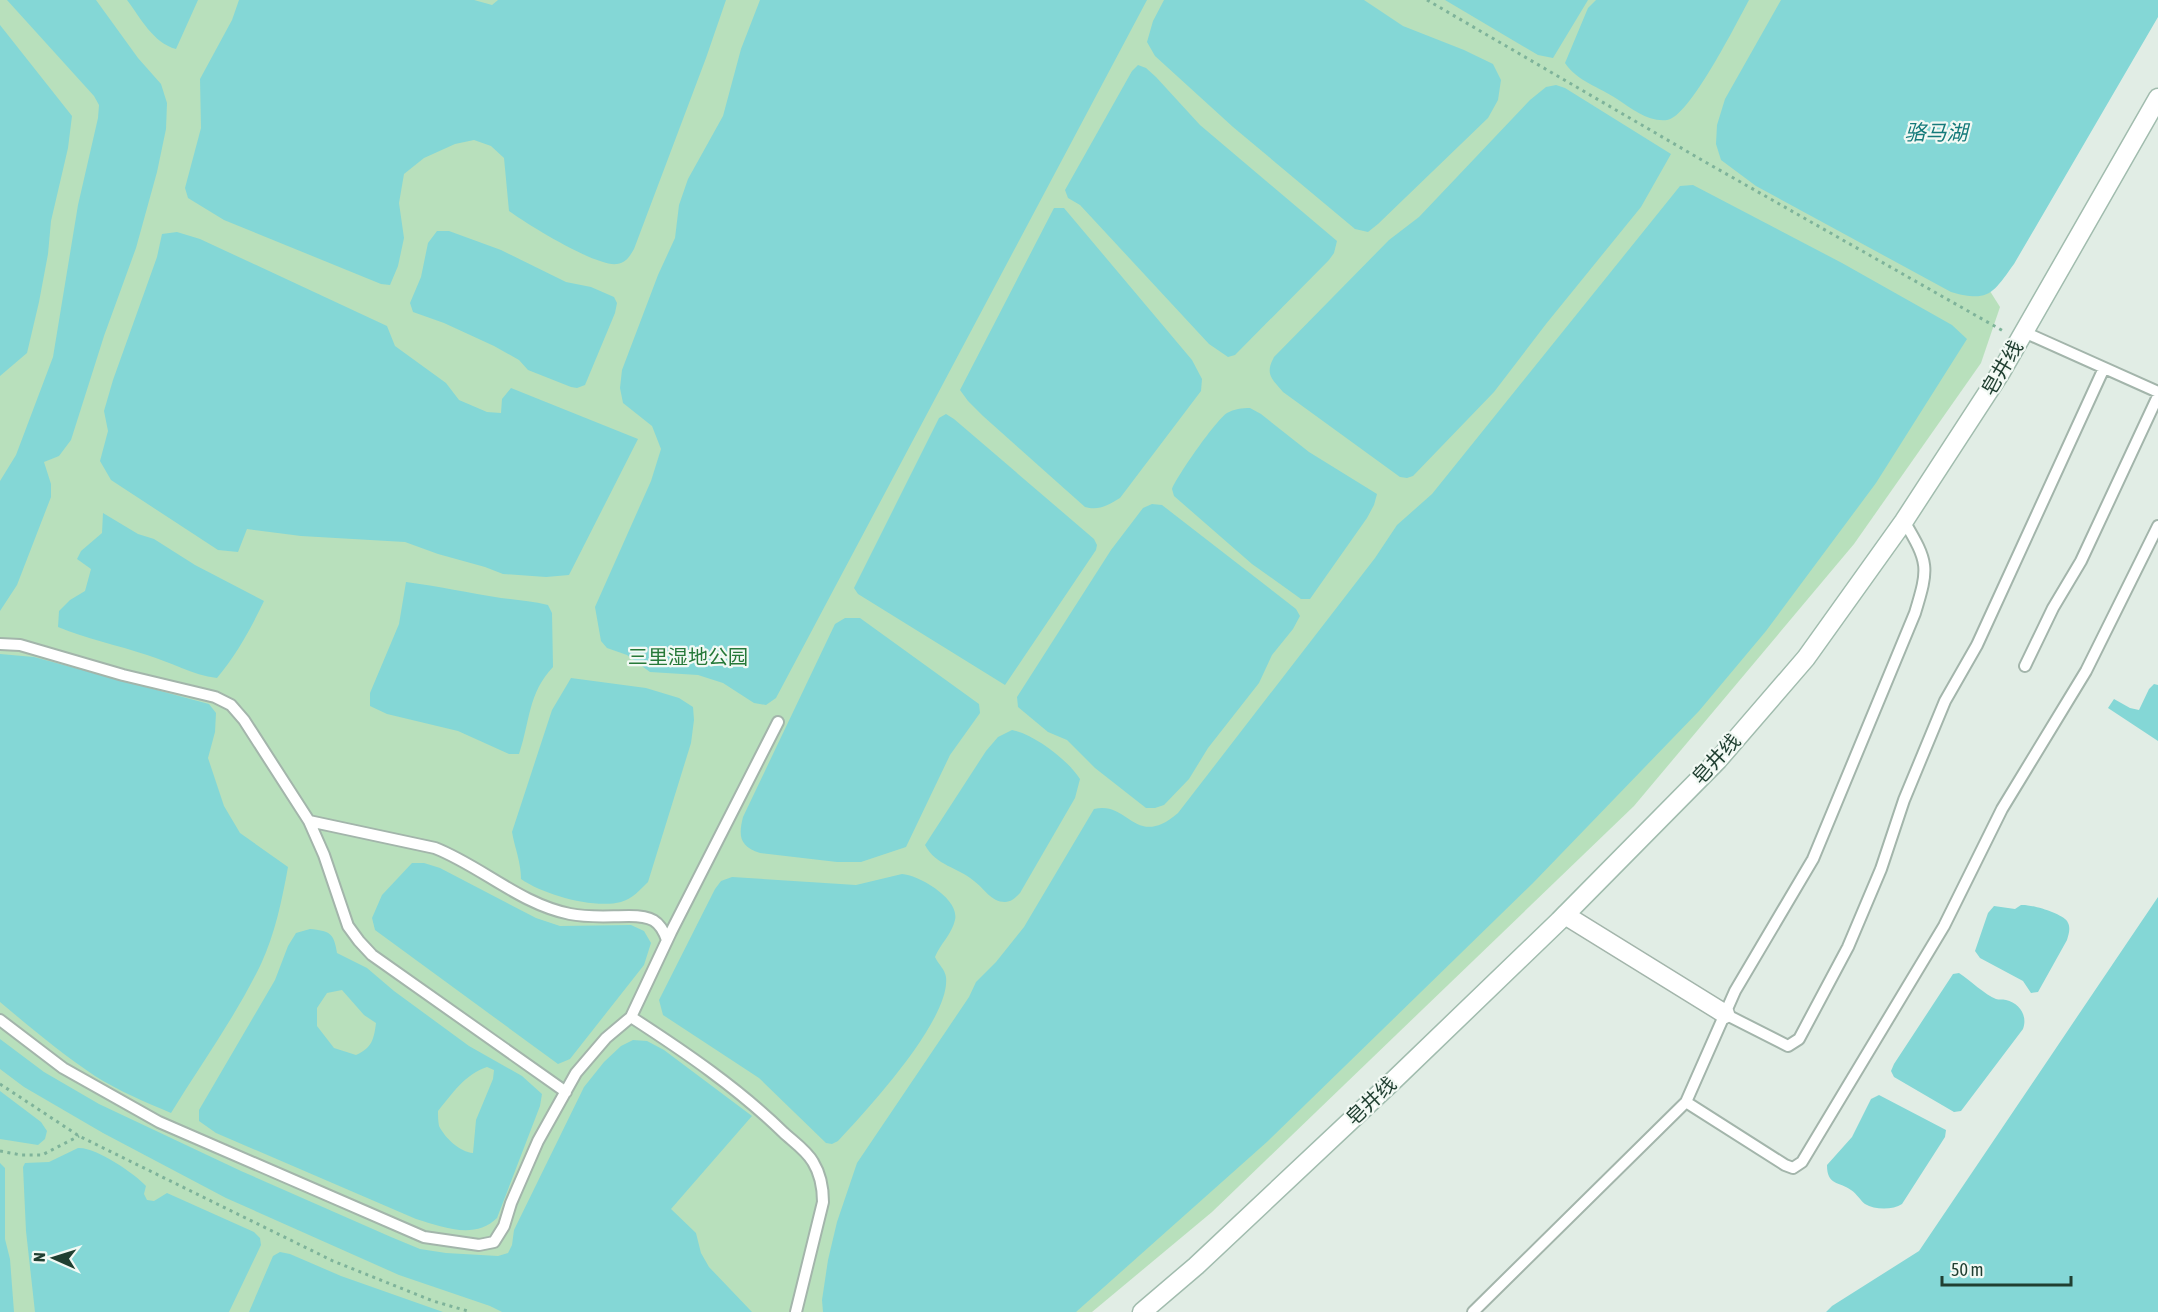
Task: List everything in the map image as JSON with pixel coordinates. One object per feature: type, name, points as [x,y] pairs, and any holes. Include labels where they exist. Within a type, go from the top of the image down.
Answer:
[{"type":"street","name":"皂井线","points":[[1142,1312],[1196,1266],[1565,915],[1725,752],[1806,658],[1904,521],[2001,372],[2158,98]]},
{"type":"street","points":[[1565,915],[1725,1014]]},
{"type":"lane","points":[[2022,336],[2104,368],[2158,394],[2081,561],[2053,608],[2025,666]]},
{"type":"lane","points":[[1725,1014],[1788,1046],[1799,1039],[1848,947],[1881,869],[1904,800],[1945,700],[1977,645],[2104,368]]},
{"type":"lane","points":[[1473,1312],[1686,1102],[1735,991],[1814,859],[1915,613],[1926,579],[1923,552],[1904,521]]},
{"type":"lane","points":[[1686,1102],[1785,1165],[1793,1168],[1802,1162],[1944,926],[2002,809],[2086,671],[2158,526]]},
{"type":"lane","points":[[0,644],[20,645],[123,675],[215,697],[231,705],[309,821],[324,855],[348,926],[359,941],[372,955],[566,1092]]},
{"type":"lane","points":[[0,1020],[63,1068],[159,1122],[424,1237],[479,1245],[494,1242],[500,1235],[538,1141],[576,1072],[606,1038],[631,1017],[667,940],[778,722]]},
{"type":"lane","points":[[309,821],[435,848],[451,854],[541,904],[568,914],[600,918],[641,916],[652,919],[662,925],[667,940]]},
{"type":"lane","points":[[631,1017],[699,1061],[760,1109],[812,1160],[823,1188],[823,1202],[796,1312]]},
{"type":"path","points":[[1427,0],[1707,163],[2022,336]]},
{"type":"path","points":[[0,1084],[79,1136],[333,1261],[433,1301],[471,1312]]},
{"type":"path","points":[[0,1151],[21,1155],[42,1155],[79,1136]]},
{"type":"green space","name":"三里湿地公园","points":[[0,0],[1807,0],[2000,307],[1981,363],[1854,544],[1634,806],[1212,1212],[1092,1312],[0,1312]]},
{"type":"water","points":[[7,0],[96,0],[138,58],[161,84],[167,103],[166,129],[157,172],[136,248],[104,336],[71,440],[59,456],[44,462],[51,484],[51,497],[17,585],[0,611],[0,481],[16,455],[53,357],[78,205],[99,105],[94,96]]},
{"type":"water","points":[[127,0],[198,0],[176,49],[160,41],[154,35]]},
{"type":"water","points":[[239,0],[474,0],[492,5],[498,0],[726,0],[634,249],[625,261],[617,264],[594,259],[562,244],[509,211],[504,158],[491,146],[474,140],[455,144],[424,158],[404,174],[399,203],[404,238],[398,266],[390,285],[381,284],[224,220],[188,198],[185,188],[201,128],[200,79],[232,20]]},
{"type":"water","points":[[760,0],[1147,0],[776,698],[766,705],[754,703],[723,683],[698,675],[650,672],[627,655],[607,648],[601,641],[595,607],[651,481],[661,449],[652,426],[623,403],[620,388],[622,370],[658,275],[675,238],[679,205],[688,179],[723,116],[741,49]]},
{"type":"water","points":[[1164,0],[1364,0],[1403,26],[1493,64],[1501,80],[1498,100],[1488,118],[1378,224],[1368,232],[1355,229],[1233,127],[1155,56],[1147,42],[1153,21]]},
{"type":"water","points":[[1445,0],[1588,0],[1553,58],[1538,55]]},
{"type":"water","points":[[1596,0],[1749,0],[1712,68],[1687,104],[1676,115],[1667,120],[1660,120],[1640,114],[1576,75],[1565,63],[1588,8]]},
{"type":"water","name":"骆马湖","points":[[1781,0],[2158,0],[2158,17],[2014,264],[1995,289],[1982,296],[1974,296],[1951,292],[1756,186],[1721,160],[1716,144],[1717,125],[1725,99]]},
{"type":"water","points":[[0,25],[72,116],[68,148],[51,221],[48,254],[39,302],[27,353],[0,376]]},
{"type":"water","points":[[1138,65],[1146,68],[1156,77],[1200,125],[1337,241],[1334,253],[1329,260],[1235,355],[1228,357],[1209,344],[1080,205],[1068,198],[1065,190],[1132,71]]},
{"type":"water","points":[[1556,85],[1565,88],[1671,154],[1641,207],[1494,392],[1413,476],[1400,477],[1283,392],[1271,376],[1271,363],[1274,357],[1389,240],[1419,217],[1530,100],[1546,87]]},
{"type":"water","points":[[1693,185],[1842,263],[1952,325],[1967,339],[1876,483],[1766,631],[1699,711],[1533,883],[1268,1141],[1076,1312],[823,1312],[822,1300],[828,1260],[837,1222],[857,1163],[969,997],[976,982],[996,962],[1024,927],[1094,809],[1106,808],[1116,811],[1142,826],[1152,827],[1178,813],[1375,558],[1397,525],[1432,494],[1680,186]]},
{"type":"water","points":[[1054,208],[1064,208],[1192,360],[1202,379],[1201,391],[1120,498],[1099,508],[1085,507],[983,416],[960,390]]},
{"type":"water","points":[[437,231],[449,231],[501,250],[566,282],[591,287],[614,297],[617,303],[615,313],[585,385],[577,388],[571,387],[528,370],[519,360],[494,346],[444,323],[413,312],[410,303],[421,277],[428,243]]},
{"type":"water","points":[[177,232],[200,239],[387,326],[395,346],[446,383],[459,400],[487,412],[501,413],[502,399],[511,388],[638,439],[569,575],[546,577],[503,574],[405,542],[301,536],[247,529],[238,552],[218,550],[111,480],[100,461],[108,431],[104,411],[157,257],[162,234]]},
{"type":"water","points":[[1250,408],[1309,452],[1377,494],[1367,518],[1310,599],[1301,599],[1252,564],[1174,496],[1172,489],[1175,482],[1214,426],[1227,413]]},
{"type":"water","points":[[946,414],[1094,539],[1097,545],[1096,550],[1005,685],[858,594],[854,588],[939,418]]},
{"type":"water","points":[[1152,504],[1162,505],[1296,609],[1300,616],[1293,629],[1272,655],[1259,683],[1208,748],[1189,779],[1164,805],[1146,808],[1095,768],[1067,740],[1048,732],[1018,707],[1017,697],[1111,550],[1143,508]]},
{"type":"water","points":[[103,513],[264,601],[243,641],[217,678],[58,627],[59,611],[70,600],[85,591],[91,569],[77,559],[81,551],[102,533]]},
{"type":"water","points":[[406,582],[548,605],[552,613],[553,667],[534,698],[519,754],[509,754],[458,731],[387,714],[370,706],[370,693],[399,624]]},
{"type":"water","points":[[845,618],[860,618],[979,704],[980,713],[950,755],[906,847],[861,862],[837,862],[760,853],[748,847],[742,840],[743,817],[835,624]]},
{"type":"water","points":[[0,654],[34,657],[209,704],[216,713],[215,732],[208,758],[224,806],[240,833],[288,867],[281,904],[261,964],[229,1021],[171,1113],[95,1076],[0,1002]]},
{"type":"water","points":[[571,678],[646,688],[679,698],[693,707],[691,743],[648,882],[639,891],[621,902],[597,904],[570,899],[543,890],[521,879],[512,832],[552,710]]},
{"type":"water","points":[[2154,684],[2158,685],[2158,741],[2108,708],[2114,699],[2139,710],[2149,689]]},
{"type":"water","points":[[1012,730],[1021,732],[1050,749],[1080,779],[1075,798],[1020,893],[1012,900],[1005,902],[996,900],[968,876],[935,858],[925,845],[986,751],[998,737]]},
{"type":"water","points":[[412,863],[424,863],[440,868],[536,918],[560,926],[631,925],[644,931],[651,943],[644,965],[570,1059],[558,1064],[375,930],[372,918],[382,895]]},
{"type":"water","points":[[902,874],[928,883],[937,889],[945,896],[955,912],[955,920],[949,934],[935,957],[946,977],[944,995],[922,1039],[886,1087],[838,1141],[832,1144],[826,1143],[759,1078],[663,1015],[659,1000],[721,881],[732,877],[856,885]]},
{"type":"water","points":[[2158,897],[2158,1312],[1826,1312],[1919,1251]]},
{"type":"water","points":[[2021,905],[2052,912],[2064,918],[2069,926],[2067,940],[2038,992],[2031,993],[2023,981],[1980,958],[1975,951],[1988,913],[1994,906],[2015,909]]},
{"type":"water","points":[[310,929],[330,934],[337,953],[367,968],[394,991],[469,1046],[522,1076],[542,1094],[540,1106],[497,1218],[488,1225],[479,1229],[458,1230],[416,1219],[216,1133],[199,1121],[199,1110],[275,980],[288,946],[296,933]],"holes":[[[342,990],[364,1015],[376,1023],[371,1042],[366,1049],[356,1055],[334,1048],[317,1026],[317,1008],[327,993]],[[487,1067],[494,1070],[493,1079],[476,1120],[473,1153],[453,1144],[445,1135],[439,1126],[438,1111],[472,1074]]]},
{"type":"water","points":[[1959,973],[1992,997],[2015,1004],[2023,1014],[2024,1024],[2023,1029],[1961,1111],[1954,1112],[1894,1077],[1891,1071],[1953,974]]},
{"type":"water","points":[[0,1039],[44,1072],[99,1104],[241,1171],[391,1237],[420,1249],[498,1256],[508,1253],[512,1245],[514,1230],[584,1087],[604,1062],[621,1046],[633,1040],[647,1041],[664,1050],[752,1116],[671,1209],[696,1233],[701,1253],[709,1267],[752,1312],[502,1312],[399,1275],[226,1198],[103,1133],[24,1087],[0,1069]]},
{"type":"water","points":[[0,1091],[41,1122],[47,1131],[45,1139],[38,1145],[0,1139]]},
{"type":"water","points":[[1879,1095],[1946,1130],[1945,1137],[1902,1204],[1889,1208],[1865,1204],[1847,1187],[1831,1180],[1827,1165],[1852,1137],[1871,1099]]},
{"type":"water","points":[[78,1148],[94,1151],[133,1175],[146,1186],[144,1194],[147,1200],[154,1201],[167,1193],[254,1232],[260,1238],[261,1245],[229,1312],[35,1312],[26,1231],[23,1167],[25,1163],[49,1162]]},
{"type":"water","points":[[0,1163],[5,1168],[5,1239],[10,1259],[14,1312],[0,1312]]},
{"type":"water","points":[[280,1252],[443,1312],[249,1312],[273,1256]]}]
